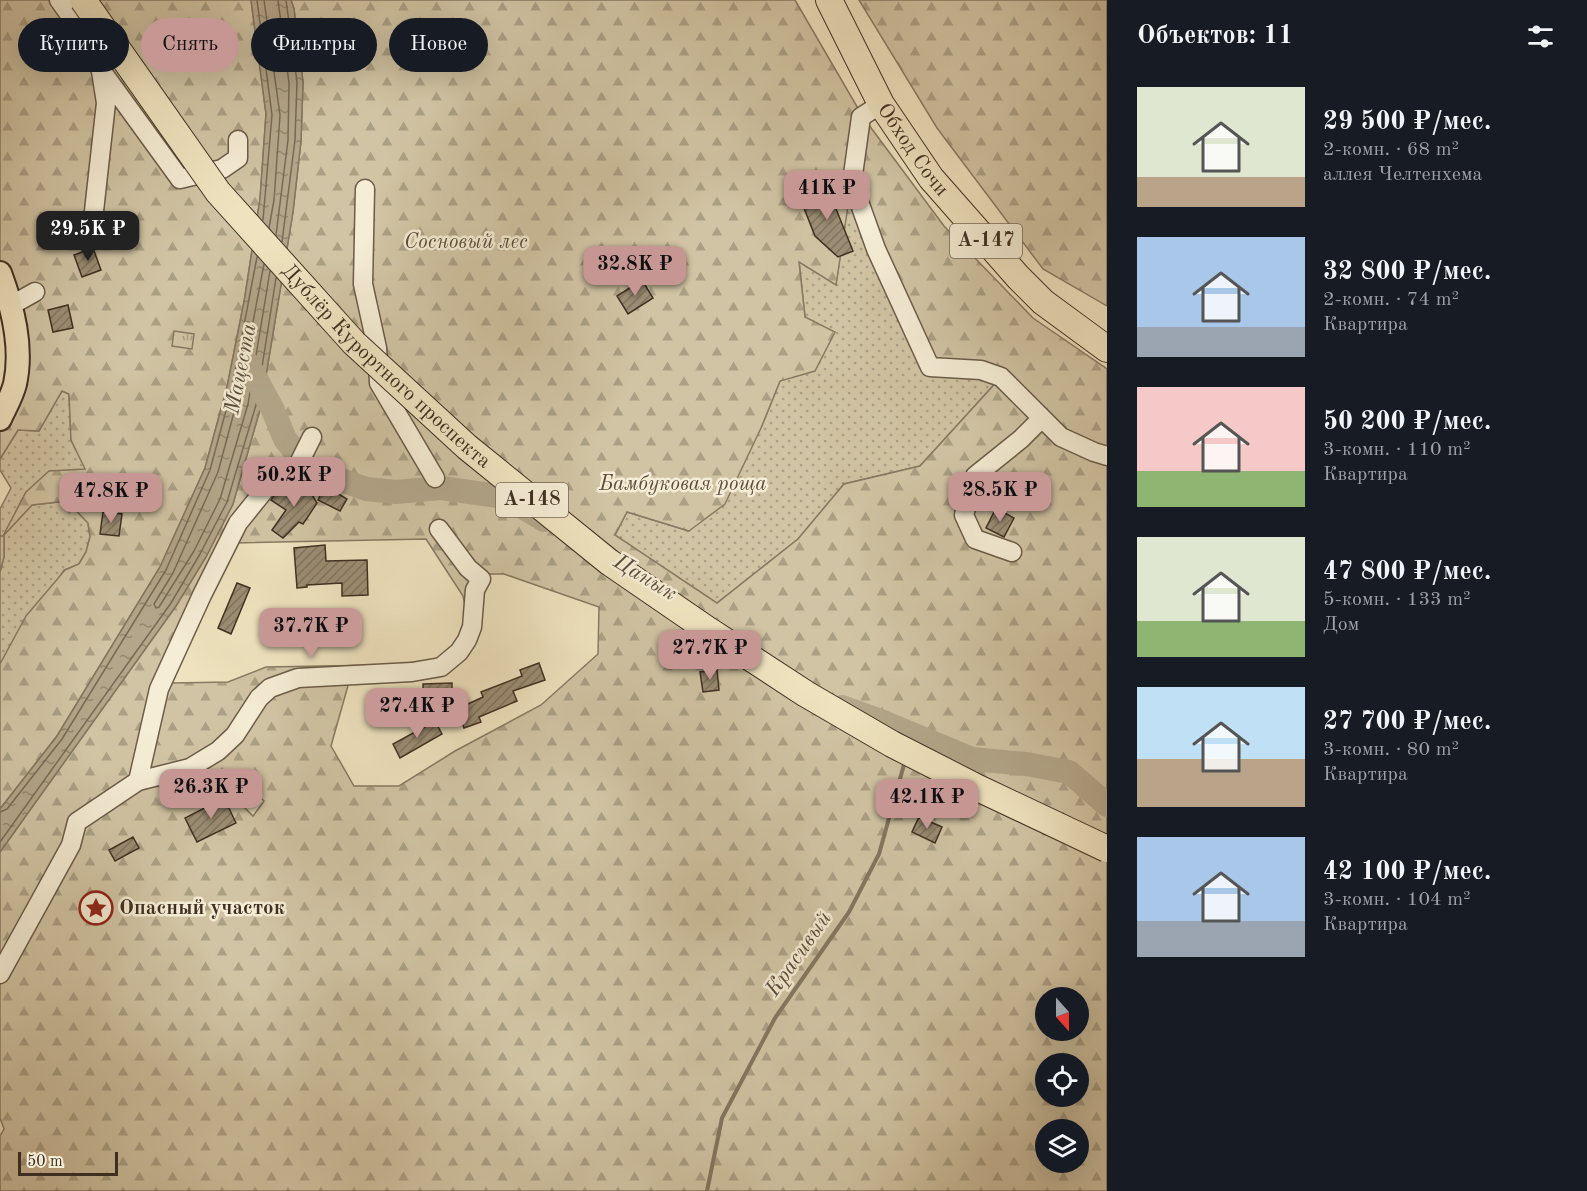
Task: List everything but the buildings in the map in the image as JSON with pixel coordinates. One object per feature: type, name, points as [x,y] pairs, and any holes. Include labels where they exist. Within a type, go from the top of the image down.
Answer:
[{"type":"highway","name":"Дублёр Курортного проспекта","points":[[83,0],[218,192],[354,343],[467,447],[609,562],[708,630],[806,693],[892,744],[1107,849]]},
{"type":"highway","name":"Обход Сочи","points":[[829,0],[881,104],[931,178],[1043,302],[1107,349]]},
{"type":"main road","points":[[0,273],[17,333],[18,360],[14,385],[0,419]]},
{"type":"street","points":[[59,0],[72,18]]},
{"type":"street","points":[[92,229],[106,103],[102,72]]},
{"type":"street","points":[[103,72],[180,179],[222,168],[238,158],[238,140]]},
{"type":"street","points":[[881,104],[861,117],[852,182],[876,249],[930,367],[981,370],[1001,377],[1061,436],[1107,456]]},
{"type":"street","points":[[365,189],[363,284],[377,348],[379,383],[435,478]]},
{"type":"street","points":[[10,306],[35,292]]},
{"type":"street","points":[[1012,552],[975,539],[964,515],[975,476],[1021,439],[1041,418]]},
{"type":"street","points":[[138,781],[159,689],[238,523],[267,487],[293,476],[312,437]]},
{"type":"street","points":[[0,974],[71,845],[77,822],[138,781],[190,768],[218,751],[235,735],[259,698],[270,688],[298,678],[412,672],[441,667],[459,652],[467,640],[471,627],[475,590],[481,579],[468,568],[439,529]]},
{"type":"green space","points":[[0,0],[251,0],[253,18],[251,18],[251,72],[260,72],[266,114],[260,199],[244,302],[227,387],[205,468],[160,567],[57,736],[0,809],[0,664],[26,616],[65,570],[79,564],[86,552],[90,537],[88,523],[67,501],[32,505],[4,535],[4,557],[0,572],[0,536],[3,536],[26,492],[49,471],[85,469],[71,440],[69,394],[62,391],[39,431],[18,430],[0,459],[0,419],[14,385],[0,272]]},
{"type":"green space","points":[[291,0],[795,0],[863,117],[944,226],[1033,318],[1107,369],[1107,1191],[0,1191],[0,1136],[4,1129],[0,1118],[0,852],[176,606],[206,557],[233,504],[261,406],[293,212],[301,141],[302,72],[377,72],[377,18],[295,18]],"holes":[[[853,173],[852,182],[876,249],[930,367],[981,370],[1001,377],[920,466],[844,484],[798,539],[717,603],[615,535],[627,512],[689,531],[725,504],[761,428],[780,381],[815,371],[835,332],[805,317],[799,262],[836,285]],[[426,539],[463,596],[467,615],[464,638],[434,664],[266,667],[228,682],[172,683],[234,543]],[[489,574],[504,574],[599,607],[598,654],[541,705],[455,751],[399,786],[354,786],[331,746],[351,675],[404,674],[438,667],[452,659],[463,647],[471,630],[477,584]],[[248,786],[264,801],[253,816],[241,804],[240,792]]]},
{"type":"green space","points":[[859,0],[1107,0],[1107,306],[1043,269],[937,128]]},
{"type":"green space","points":[[861,117],[1001,377],[920,466],[844,484],[798,539],[717,603],[615,535],[627,512],[689,531],[761,428],[805,317],[799,261],[836,284]]},
{"type":"green space","points":[[174,331],[194,334],[192,349],[172,346]]},
{"type":"green space","points":[[62,391],[69,394],[71,440],[86,469],[26,492],[3,537],[0,536],[0,509],[11,488],[0,470],[0,459],[18,430],[39,431]]},
{"type":"green space","points":[[67,501],[88,523],[90,537],[86,552],[79,564],[64,570],[0,664],[0,572],[4,557],[4,535],[32,505]]},
{"type":"water","points":[[251,0],[291,0],[295,18],[253,18]]},
{"type":"water","name":"Мацеста","points":[[260,72],[302,72],[301,141],[293,212],[261,406],[233,504],[206,557],[176,606],[0,852],[0,809],[57,736],[160,567],[205,468],[227,387],[244,302],[260,199],[266,114]]},
{"type":"waterway","name":"Цанык","points":[[248,364],[273,410],[285,439],[308,468],[366,489],[396,492],[440,488],[506,497],[544,520]]},
{"type":"waterway","name":"Цанык","points":[[842,707],[972,759],[1026,764],[1069,772],[1107,805]]},
{"type":"waterway","name":"Красивый","points":[[707,1191],[722,1118],[775,1018],[849,912],[879,854],[905,761]]},
{"type":"place","name":"Опасный участок","points":[[96,908]]},
{"type":"park label","name":"Сосновый лес","points":[[466,242]]},
{"type":"park label","name":"Бамбуковая роща","points":[[683,484]]}]
